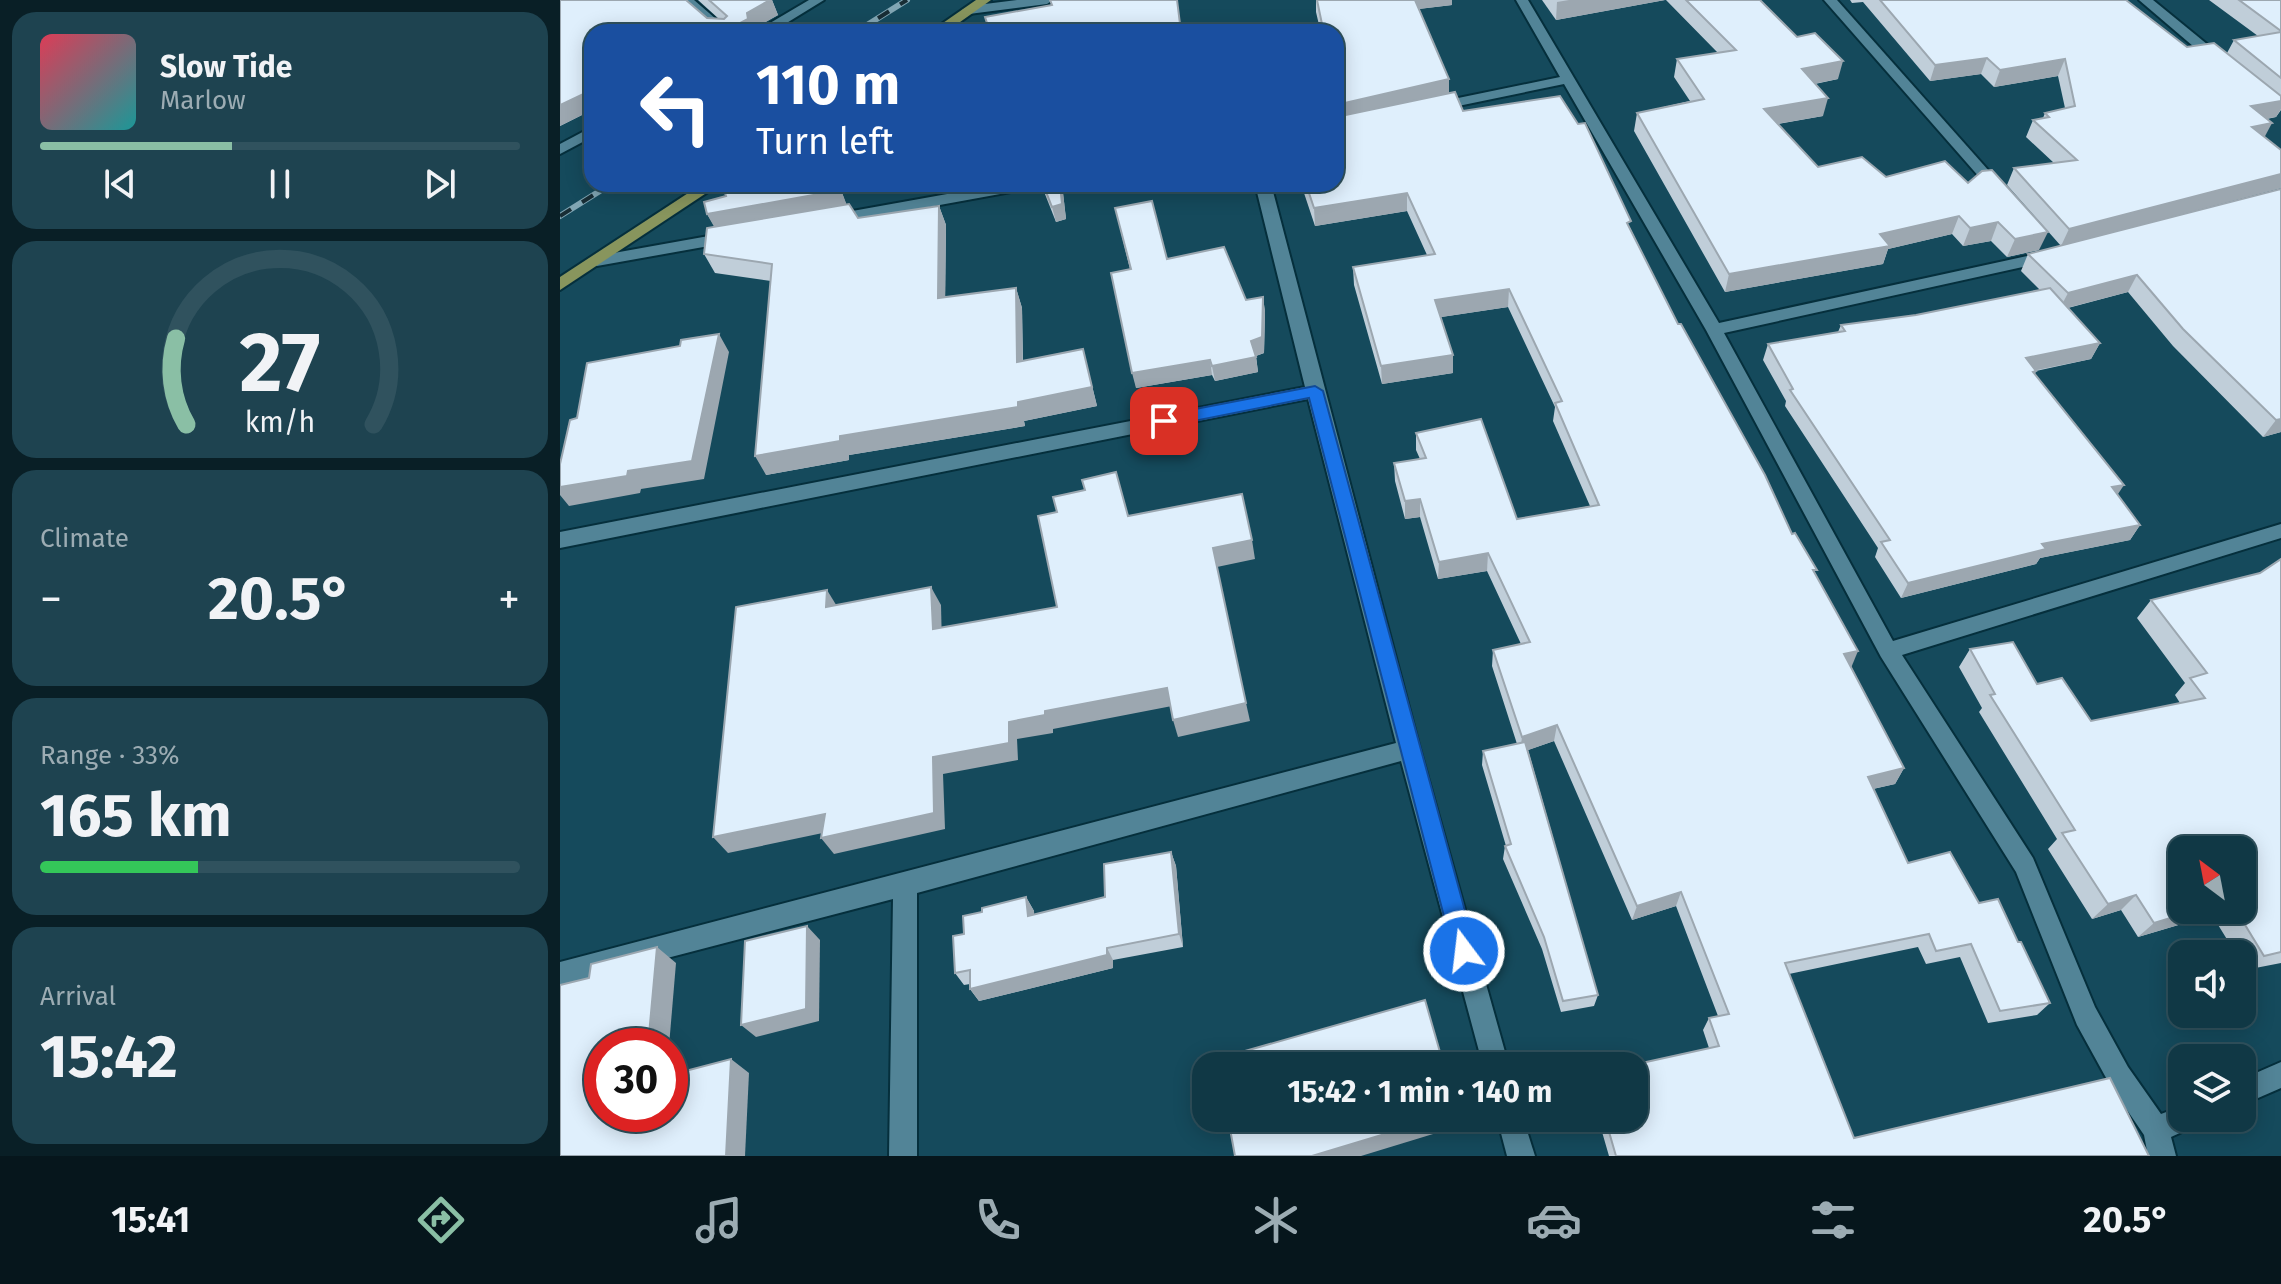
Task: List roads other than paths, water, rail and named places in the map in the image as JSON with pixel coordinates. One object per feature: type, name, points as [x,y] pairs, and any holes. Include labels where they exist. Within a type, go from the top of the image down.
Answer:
[{"type":"main road","points":[[949,24],[985,0]]},
{"type":"main road","points":[[560,285],[700,192]]},
{"type":"street","points":[[686,0],[714,24]]},
{"type":"street","points":[[776,24],[818,0]]},
{"type":"street","points":[[969,10],[1047,0]]},
{"type":"street","points":[[1522,0],[1714,330],[1888,651],[2025,866],[2086,1016],[2159,1143]]},
{"type":"street","points":[[1830,0],[2014,209]]},
{"type":"street","points":[[2145,0],[2236,75]]},
{"type":"street","points":[[1420,110],[1568,79]]},
{"type":"street","points":[[560,150],[584,136]]},
{"type":"street","points":[[813,223],[984,192]]},
{"type":"street","points":[[1265,192],[1409,749],[1492,1052]]},
{"type":"street","points":[[597,261],[751,234]]},
{"type":"street","points":[[1714,330],[2057,250]]},
{"type":"street","points":[[560,540],[1315,391]]},
{"type":"street","points":[[1888,651],[2281,531]]},
{"type":"street","points":[[560,974],[1409,749]]},
{"type":"street","points":[[903,1156],[905,885]]},
{"type":"street","points":[[2256,1086],[2281,1075]]},
{"type":"street","points":[[1514,1132],[1521,1156]]},
{"type":"railway","points":[[869,24],[907,0]]},
{"type":"railway","points":[[560,216],[598,192]]}]
